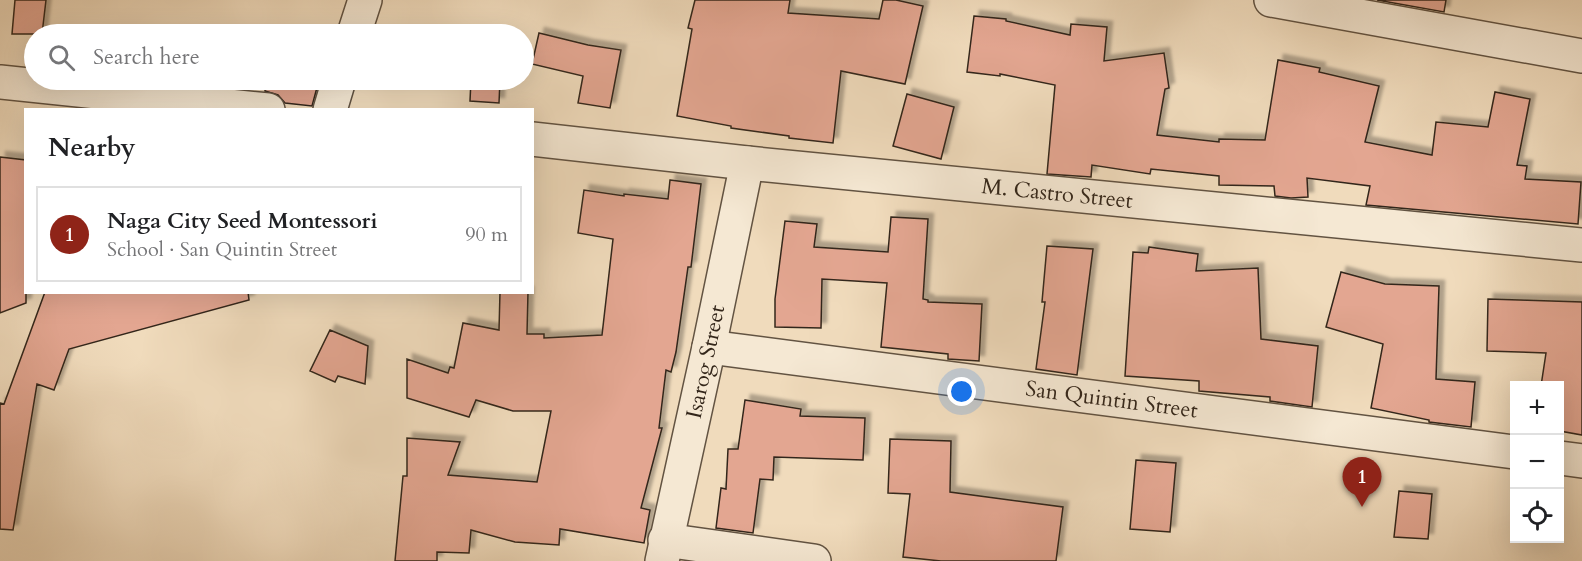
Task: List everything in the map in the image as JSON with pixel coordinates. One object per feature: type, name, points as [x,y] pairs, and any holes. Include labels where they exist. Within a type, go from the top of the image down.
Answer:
[{"type":"street","points":[[357,24],[365,0]]},
{"type":"street","points":[[1271,0],[1582,56]]},
{"type":"street","points":[[0,82],[24,85]]},
{"type":"street","points":[[77,90],[249,108]]},
{"type":"street","points":[[331,108],[336,90]]},
{"type":"street","name":"M. Castro Street","points":[[534,139],[747,163],[1582,244]]},
{"type":"street","name":"Isarog Street","points":[[663,551],[747,163]]},
{"type":"street","name":"San Quintin Street","points":[[709,347],[1510,451]]},
{"type":"street","points":[[1564,459],[1582,461]]},
{"type":"street","points":[[663,551],[814,561]]},
{"type":"building","points":[[15,0],[46,0],[43,24],[24,24],[24,34],[12,34]]},
{"type":"building","points":[[695,0],[790,0],[788,13],[879,19],[883,0],[896,0],[923,6],[905,84],[841,71],[833,143],[731,128],[731,126],[677,116],[692,29],[688,28]]},
{"type":"building","points":[[1377,0],[1446,0],[1444,12]]},
{"type":"building","points":[[974,16],[1006,19],[1006,21],[1070,35],[1071,24],[1107,27],[1104,61],[1164,53],[1169,88],[1165,89],[1157,135],[1219,142],[1219,139],[1265,140],[1278,60],[1320,68],[1319,72],[1379,86],[1365,142],[1432,155],[1436,122],[1488,127],[1495,92],[1530,99],[1517,165],[1527,166],[1525,179],[1581,182],[1578,224],[1366,205],[1370,186],[1307,178],[1308,197],[1291,198],[1275,196],[1274,186],[1219,185],[1219,176],[1151,169],[1150,174],[1092,165],[1091,177],[1047,174],[1055,85],[1000,74],[1000,76],[967,72]]},
{"type":"building","points":[[539,33],[588,45],[621,50],[610,108],[578,103],[583,76],[534,64]]},
{"type":"building","points":[[316,90],[312,106],[285,103],[278,95],[265,91]]},
{"type":"building","points":[[471,90],[500,90],[499,103],[470,101]]},
{"type":"building","points":[[907,94],[954,107],[941,159],[893,146]]},
{"type":"building","points":[[0,157],[24,160],[24,294],[26,294],[26,303],[0,313]]},
{"type":"building","points":[[670,180],[701,184],[691,267],[688,267],[676,352],[671,372],[666,370],[659,428],[662,428],[641,508],[650,510],[644,543],[560,529],[559,545],[515,542],[471,530],[469,553],[437,552],[437,561],[395,561],[403,476],[407,476],[407,438],[460,442],[448,475],[537,482],[551,411],[513,411],[476,400],[469,417],[407,398],[407,359],[448,373],[450,367],[454,368],[463,323],[499,330],[500,294],[528,294],[527,334],[544,334],[544,338],[602,335],[613,239],[578,233],[584,190],[668,199]]},
{"type":"building","points":[[891,217],[928,219],[923,299],[928,302],[982,304],[979,361],[948,359],[948,354],[881,347],[887,283],[822,279],[821,328],[775,327],[775,299],[785,221],[817,224],[814,247],[888,252]]},
{"type":"building","points":[[1047,246],[1093,249],[1077,375],[1036,369],[1045,302],[1042,302]]},
{"type":"building","points":[[1149,247],[1198,254],[1196,271],[1258,268],[1261,339],[1318,346],[1312,407],[1270,401],[1270,397],[1199,391],[1199,381],[1125,376],[1133,252],[1148,253]]},
{"type":"building","points":[[1341,272],[1385,284],[1439,286],[1436,379],[1475,382],[1471,427],[1429,422],[1429,420],[1371,408],[1383,344],[1326,327]]},
{"type":"building","points":[[44,294],[248,294],[249,300],[69,349],[54,390],[37,384],[13,530],[0,529],[0,403],[4,404]]},
{"type":"building","points":[[1488,299],[1582,302],[1582,435],[1564,432],[1564,381],[1542,381],[1546,353],[1487,351]]},
{"type":"building","points":[[330,330],[368,346],[365,384],[338,376],[335,382],[310,371]]},
{"type":"building","points":[[745,400],[801,409],[800,416],[865,418],[863,460],[774,457],[773,480],[760,479],[753,533],[716,528],[721,488],[726,489],[728,449],[738,449]]},
{"type":"building","points":[[890,439],[951,441],[950,492],[1063,507],[1056,561],[941,561],[903,557],[910,494],[888,493]]},
{"type":"building","points":[[1136,460],[1176,463],[1170,532],[1130,529]]},
{"type":"building","points":[[1399,491],[1432,494],[1428,539],[1394,537]]},
{"type":"place","name":"Naga City Seed Montessori","points":[[1362,507]]}]
